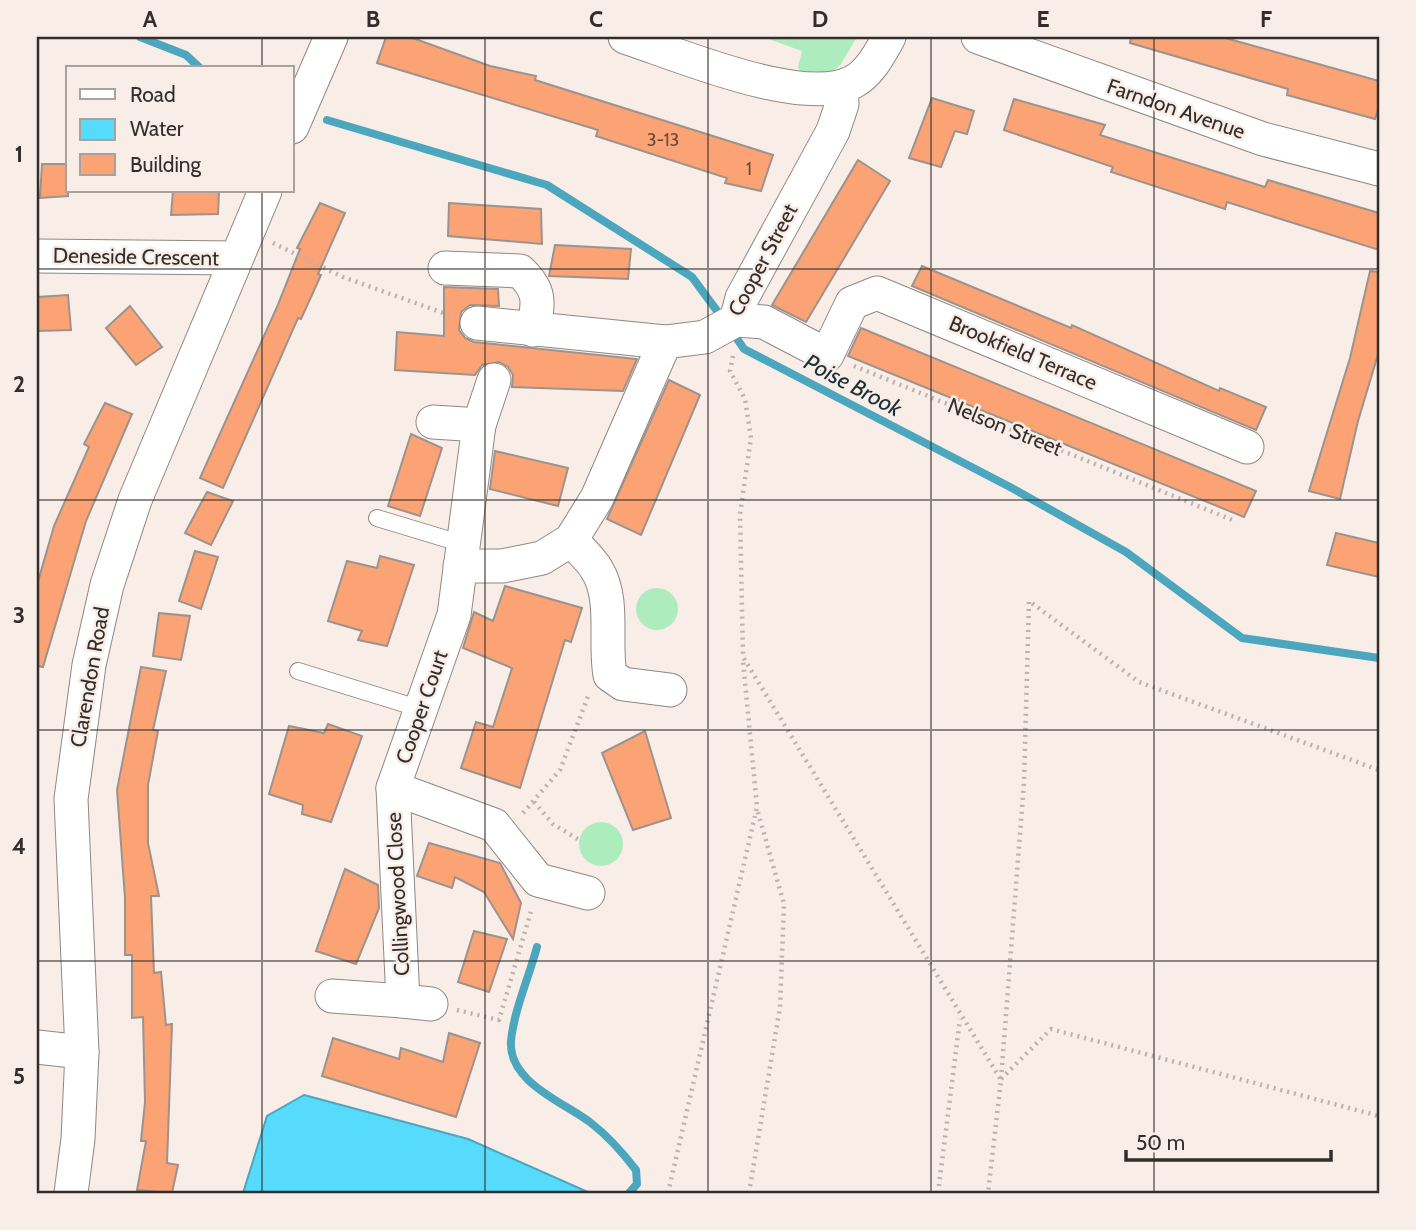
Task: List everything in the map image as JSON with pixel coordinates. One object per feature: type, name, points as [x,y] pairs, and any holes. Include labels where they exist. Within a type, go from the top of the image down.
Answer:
[{"type":"street","points":[[294,122],[331,37]]},
{"type":"street","points":[[633,38],[791,88],[841,87],[864,75],[889,37]]},
{"type":"street","name":"Farndon Avenue","points":[[978,37],[1263,139],[1379,169]]},
{"type":"street","name":"Cooper Street","points":[[477,323],[665,342],[724,327],[836,124],[842,104],[841,87]]},
{"type":"street","name":"Clarendon Road","points":[[71,1193],[78,1139],[82,1052],[71,799],[89,665],[107,585],[135,500],[265,192]]},
{"type":"street","name":"Deneside Crescent","points":[[37,256],[243,245]]},
{"type":"street","points":[[445,268],[520,271],[534,284],[538,305],[533,330]]},
{"type":"street","name":"Brookfield Terrace","points":[[827,355],[852,303],[877,293],[1247,447]]},
{"type":"street","points":[[724,327],[764,322],[827,355]]},
{"type":"street","points":[[462,555],[502,566],[542,558],[572,540],[597,498],[665,342]]},
{"type":"street","name":"Cooper Court","points":[[494,380],[479,425],[454,615],[393,788],[494,825],[538,880]]},
{"type":"street","points":[[433,422],[479,425]]},
{"type":"street","points":[[572,540],[597,570],[606,591],[606,655],[610,675],[623,684],[670,690]]},
{"type":"street","name":"Collingwood Close","points":[[332,996],[417,1003],[393,788]]},
{"type":"street","points":[[538,880],[588,893]]},
{"type":"street","points":[[37,1047],[82,1052]]},
{"type":"lane","points":[[377,518],[462,555]]},
{"type":"lane","points":[[298,671],[421,709]]},
{"type":"path","points":[[243,245],[343,277],[425,309]]},
{"type":"path","name":"Nelson Street","points":[[827,355],[1235,521]]},
{"type":"path","points":[[730,371],[744,399],[751,438],[740,514],[743,657],[757,807],[784,904],[780,1007],[749,1193]]},
{"type":"path","points":[[988,1193],[1001,1080],[1024,782],[1028,601],[1139,682],[1379,770]]},
{"type":"path","points":[[743,657],[960,1018],[1001,1080]]},
{"type":"path","points":[[502,832],[534,802],[560,770],[581,720],[592,681]]},
{"type":"path","points":[[534,802],[553,824],[579,840]]},
{"type":"path","points":[[668,1193],[757,807]]},
{"type":"path","points":[[479,1015],[499,1020],[526,934],[538,880]]},
{"type":"path","points":[[938,1193],[960,1018]]},
{"type":"path","points":[[1001,1080],[1051,1029],[1379,1116]]},
{"type":"green space","points":[[763,37],[857,37],[841,64],[826,78],[801,74],[798,67],[802,51]]},
{"type":"green space","points":[[657,588],[672,594],[678,609],[672,624],[657,630],[642,624],[636,609],[642,594]]},
{"type":"green space","points":[[601,822],[617,828],[623,844],[617,860],[601,866],[585,860],[579,844],[585,828]]},
{"type":"water","points":[[304,1095],[468,1139],[590,1193],[243,1193],[267,1116]]},
{"type":"building","points":[[386,37],[410,37],[490,66],[536,76],[535,80],[773,155],[761,191],[725,183],[727,178],[596,136],[598,130],[377,63]]},
{"type":"building","points":[[1131,37],[1222,37],[1379,81],[1379,107],[1375,119],[1287,95],[1288,89],[1130,43]]},
{"type":"building","points":[[932,98],[974,111],[967,134],[955,131],[941,167],[909,158]]},
{"type":"building","points":[[1014,99],[1105,125],[1100,135],[1265,187],[1268,180],[1379,213],[1379,250],[1227,202],[1225,209],[1111,172],[1113,167],[1004,130]]},
{"type":"building","points":[[858,160],[890,181],[806,322],[772,305]]},
{"type":"building","points":[[42,164],[66,164],[68,196],[40,198]]},
{"type":"building","points":[[173,192],[219,192],[218,214],[171,215]]},
{"type":"building","points":[[320,203],[345,213],[318,274],[321,275],[301,319],[298,318],[223,488],[200,478],[277,307],[300,249],[297,248]]},
{"type":"building","points":[[449,203],[541,209],[542,244],[448,236]]},
{"type":"building","points":[[555,245],[631,249],[628,279],[549,276]]},
{"type":"building","points":[[922,266],[1071,328],[1072,325],[1219,391],[1220,388],[1266,407],[1256,430],[912,286]]},
{"type":"building","points":[[1370,271],[1379,272],[1379,351],[1358,421],[1340,499],[1309,491],[1350,358]]},
{"type":"building","points":[[444,287],[498,289],[499,306],[470,305],[461,312],[459,330],[465,338],[474,342],[637,359],[623,391],[512,387],[513,375],[508,367],[499,362],[482,365],[475,375],[395,370],[397,332],[444,336]]},
{"type":"building","points":[[68,295],[71,330],[37,331],[37,297]]},
{"type":"building","points":[[130,306],[162,347],[136,365],[106,328]]},
{"type":"building","points":[[861,328],[1256,491],[1244,517],[848,356]]},
{"type":"building","points":[[669,380],[700,395],[641,535],[607,519]]},
{"type":"building","points":[[105,403],[132,414],[86,521],[43,667],[37,666],[37,585],[54,526],[89,447],[84,444]]},
{"type":"building","points":[[411,434],[442,448],[420,516],[388,506]]},
{"type":"building","points":[[495,451],[568,468],[558,506],[490,489]]},
{"type":"building","points":[[207,492],[233,501],[211,545],[185,533]]},
{"type":"building","points":[[1336,533],[1379,543],[1379,577],[1327,565]]},
{"type":"building","points":[[195,551],[218,557],[201,609],[179,601]]},
{"type":"building","points":[[380,556],[414,565],[387,646],[358,640],[362,631],[328,621],[347,561],[377,568]]},
{"type":"building","points":[[505,586],[582,608],[571,642],[565,640],[520,788],[461,768],[476,722],[493,727],[512,668],[463,648],[474,612],[493,621]]},
{"type":"building","points":[[159,613],[190,616],[181,660],[153,656]]},
{"type":"building","points":[[141,667],[166,671],[153,730],[158,731],[148,785],[148,843],[159,896],[151,896],[154,973],[161,972],[166,1025],[172,1024],[167,1163],[178,1165],[172,1193],[137,1190],[146,1141],[141,1141],[145,1102],[143,1017],[132,1018],[132,955],[125,955],[125,898],[117,790]]},
{"type":"building","points":[[328,724],[362,736],[331,822],[302,814],[303,805],[269,794],[289,726],[324,733]]},
{"type":"building","points":[[645,731],[671,818],[633,830],[602,753]]},
{"type":"building","points":[[429,843],[500,863],[521,903],[513,939],[484,892],[455,877],[452,888],[417,876]]},
{"type":"building","points":[[345,869],[378,885],[379,908],[356,964],[316,951]]},
{"type":"building","points":[[474,931],[507,939],[489,992],[458,982]]},
{"type":"building","points":[[449,1033],[480,1043],[456,1117],[322,1076],[333,1038],[399,1059],[401,1048],[443,1062]]},
{"type":"waterway","name":"Poise Brook","points":[[140,37],[186,55],[198,66]]},
{"type":"waterway","name":"Poise Brook","points":[[327,120],[547,185],[692,277],[723,319]]},
{"type":"waterway","name":"Poise Brook","points":[[731,330],[744,349],[1010,487],[1126,552],[1242,638],[1379,658]]},
{"type":"waterway","points":[[537,947],[515,1017],[511,1041],[513,1056],[528,1080],[591,1123],[626,1157],[636,1170],[637,1184],[629,1193]]}]
